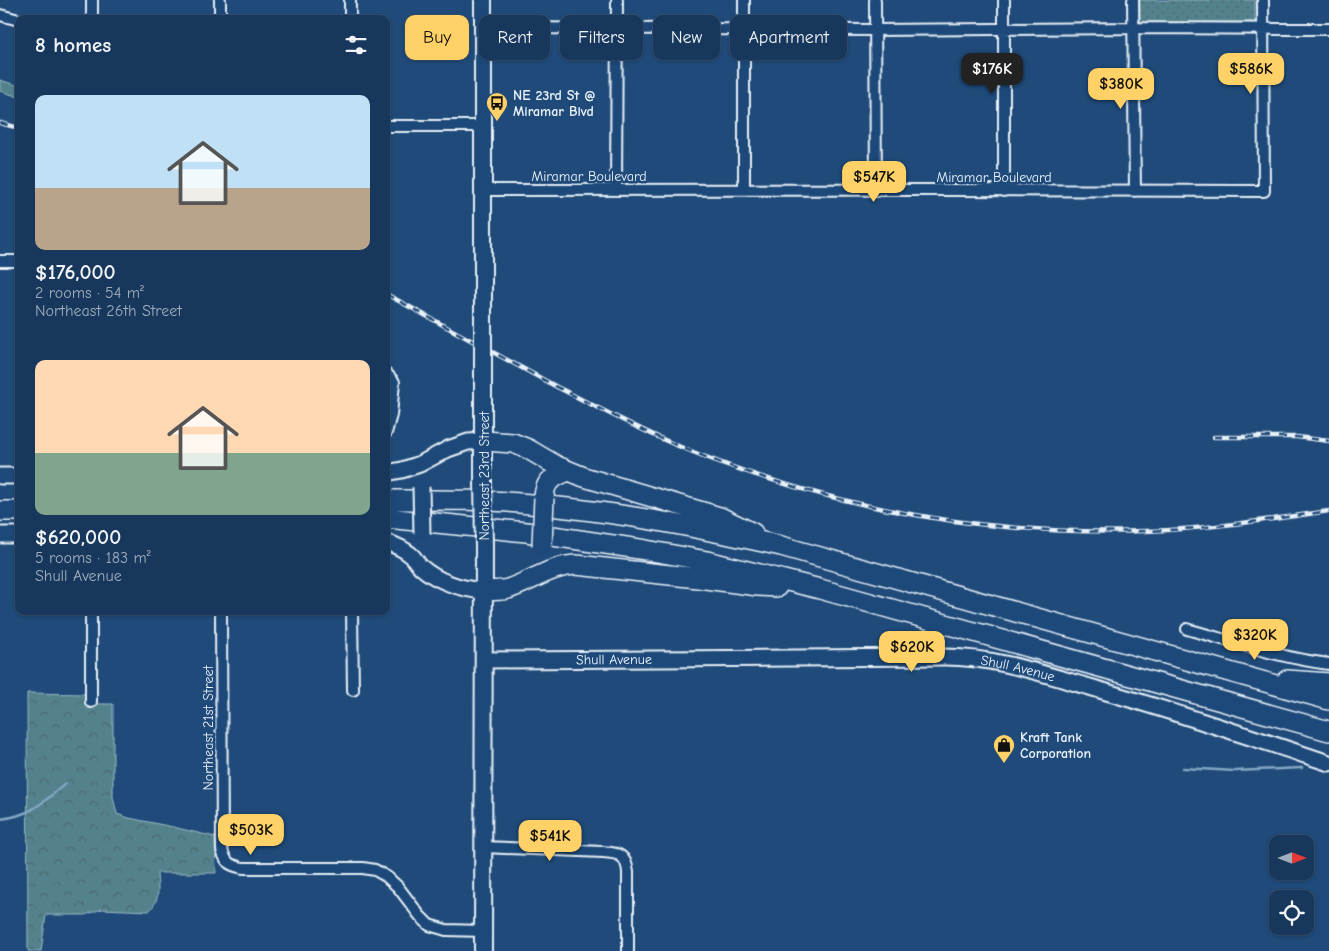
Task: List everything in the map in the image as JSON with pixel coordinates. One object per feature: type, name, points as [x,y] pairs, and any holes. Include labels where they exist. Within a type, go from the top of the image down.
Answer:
[{"type":"highway","points":[[484,440],[513,443],[568,471],[720,517],[781,546]]},
{"type":"highway","points":[[560,567],[547,563],[541,553],[544,490],[552,478],[568,471]]},
{"type":"highway","points":[[0,500],[15,500]]},
{"type":"highway","points":[[390,500],[467,500],[529,504],[683,525],[781,546],[1329,700]]},
{"type":"highway","points":[[0,512],[15,511]]},
{"type":"highway","points":[[390,518],[526,532],[707,561],[820,589],[1329,731]]},
{"type":"highway","points":[[484,591],[506,590],[530,581],[548,571],[576,565],[758,586],[820,589]]},
{"type":"highway","points":[[1246,676],[1329,683]]},
{"type":"main road","name":"Northeast 23rd Street","points":[[483,0],[483,15]]},
{"type":"main road","name":"Northeast 23rd Street","points":[[483,60],[483,951]]},
{"type":"street","points":[[92,0],[92,15]]},
{"type":"street","points":[[220,0],[220,15]]},
{"type":"street","points":[[350,0],[350,15]]},
{"type":"street","points":[[617,0],[617,15]]},
{"type":"street","points":[[744,0],[745,15]]},
{"type":"street","points":[[875,0],[876,190]]},
{"type":"street","points":[[1004,0],[1004,191]]},
{"type":"street","points":[[1133,0],[1134,191]]},
{"type":"street","points":[[1262,29],[1263,0]]},
{"type":"street","points":[[0,15],[15,19]]},
{"type":"street","points":[[643,28],[730,29]]},
{"type":"street","name":"Miramar Boulevard","points":[[483,190],[1264,190],[1262,29]]},
{"type":"street","points":[[847,30],[1329,29]]},
{"type":"street","points":[[616,189],[617,60]]},
{"type":"street","points":[[744,190],[745,60]]},
{"type":"street","points":[[390,126],[483,126]]},
{"type":"street","points":[[0,261],[15,261]]},
{"type":"street","points":[[390,378],[394,382],[390,419]]},
{"type":"street","points":[[390,472],[420,464],[448,449],[468,442],[484,440]]},
{"type":"street","points":[[412,555],[422,533],[420,464]]},
{"type":"street","points":[[0,476],[15,476]]},
{"type":"street","points":[[0,535],[15,535]]},
{"type":"street","points":[[390,544],[412,555],[421,567],[436,577],[453,585],[484,591]]},
{"type":"street","points":[[91,615],[91,702]]},
{"type":"street","name":"Northeast 21st Street","points":[[221,615],[222,850],[226,861],[234,866],[243,868],[364,868],[375,870],[387,877],[398,887],[420,916],[430,925],[446,930],[483,930]]},
{"type":"street","points":[[352,615],[352,690]]},
{"type":"street","points":[[1188,629],[1265,651],[1329,664]]},
{"type":"street","name":"Shull Avenue","points":[[484,660],[976,658],[1029,670],[1158,707],[1329,763]]},
{"type":"street","points":[[483,847],[603,852],[622,856],[627,862],[628,872],[628,951]]},
{"type":"green space","points":[[1140,0],[1255,0],[1255,22],[1140,23]]},
{"type":"green space","points":[[0,80],[15,85],[15,96],[0,91]]},
{"type":"green space","points":[[27,693],[86,694],[97,704],[113,704],[113,797],[117,814],[215,837],[216,873],[157,873],[157,898],[149,911],[102,909],[85,915],[46,915],[41,951],[28,951]]},
{"type":"waterway","points":[[1183,768],[1235,771],[1302,768]]},
{"type":"waterway","points":[[0,819],[20,815],[36,807],[66,783]]},
{"type":"railway","points":[[0,123],[15,127]]},
{"type":"railway","points":[[390,296],[557,387],[667,441],[739,469],[795,487],[852,502],[968,523],[1027,529],[1086,531],[1146,531],[1192,528],[1329,511]]},
{"type":"railway","points":[[1214,437],[1297,437],[1329,441]]},
{"type":"place","name":"NE 23rd St @ Miramar Blvd","points":[[497,122]]},
{"type":"place","name":"Kraft Tank Corporation","points":[[1004,764]]}]
